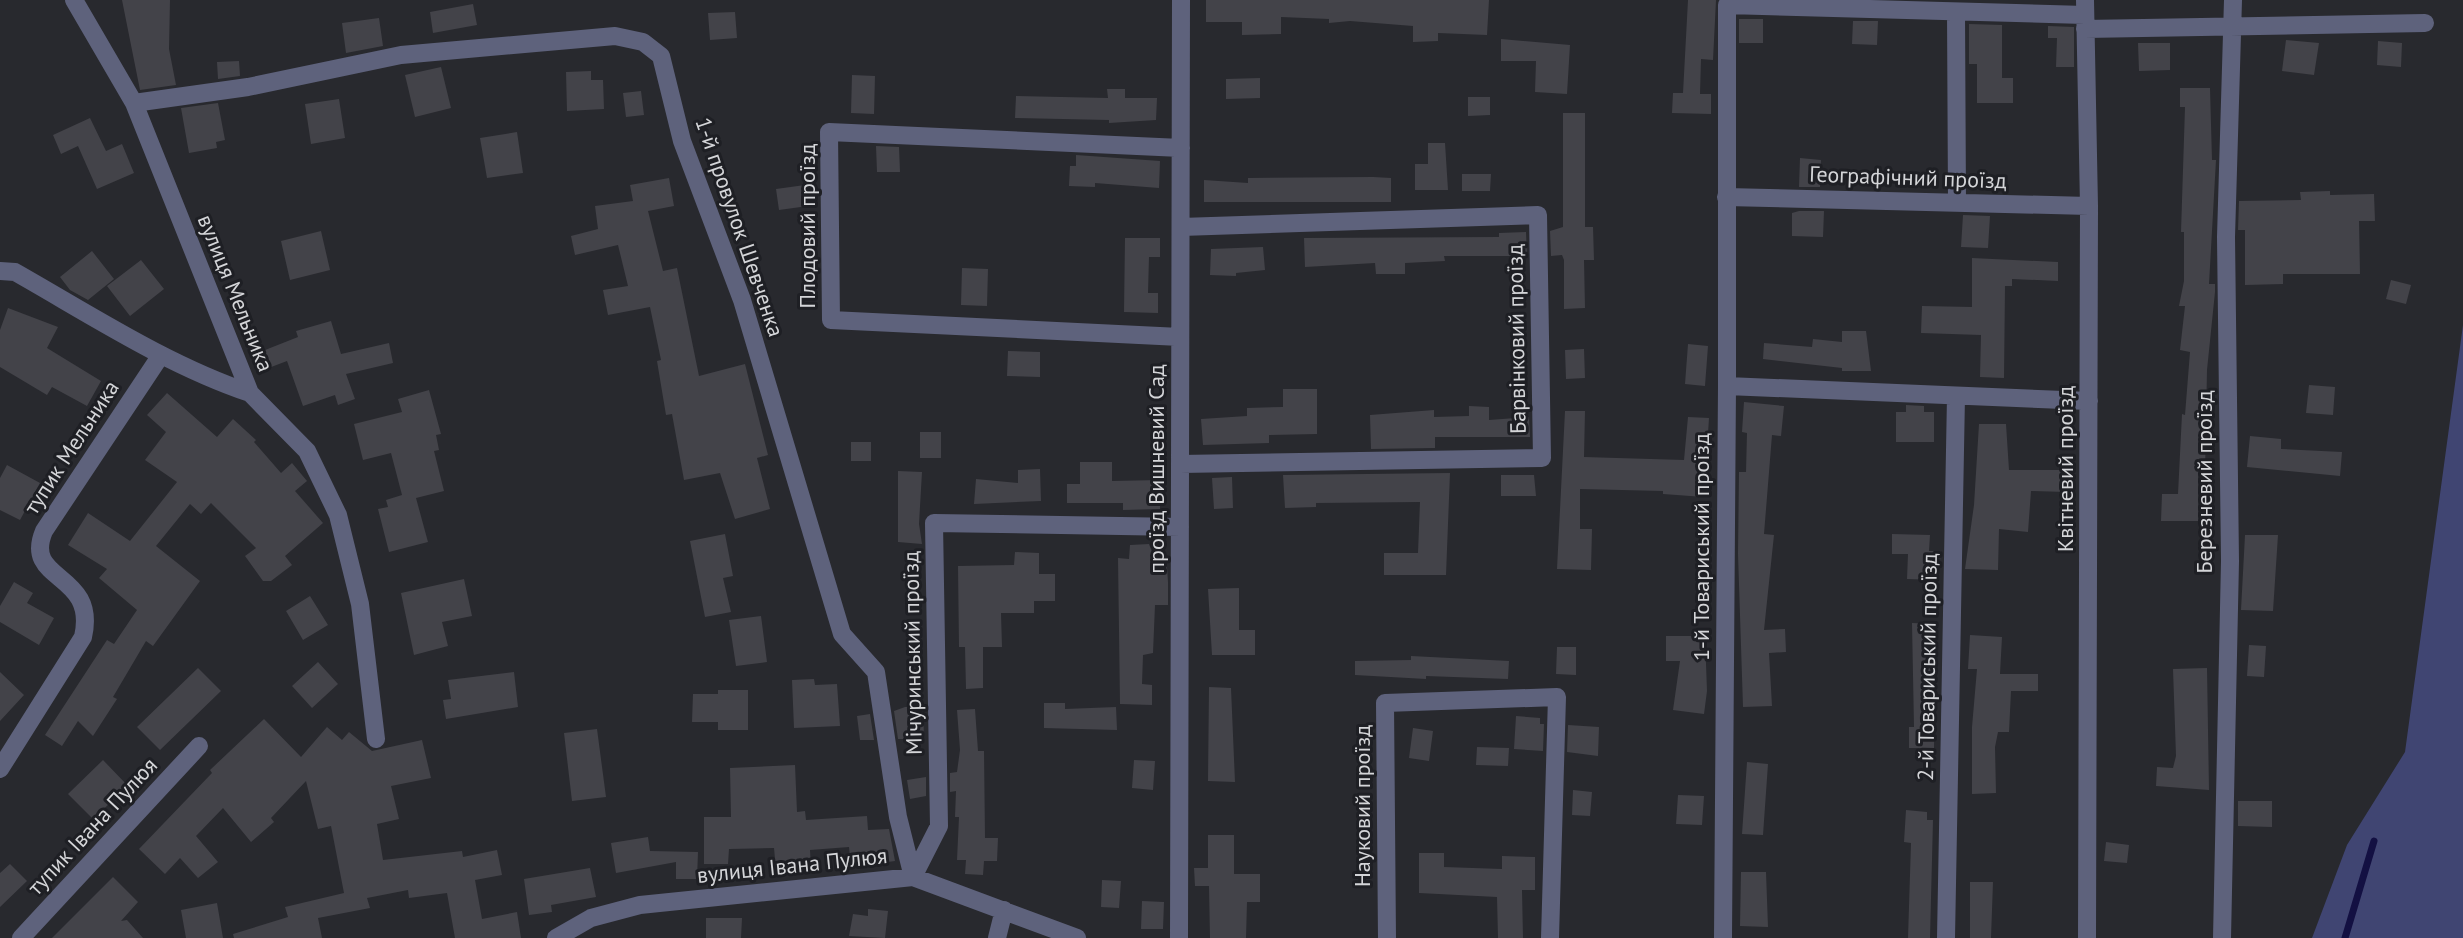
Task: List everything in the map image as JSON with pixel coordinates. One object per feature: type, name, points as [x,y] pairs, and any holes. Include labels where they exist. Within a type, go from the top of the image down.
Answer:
[{"type":"street","name":"вулиця Мельника","points":[[74,0],[134,103],[250,393],[307,451],[338,515],[360,604],[376,739]]},
{"type":"street","name":"проїзд Вишневий Сад","points":[[1179,938],[1181,0]]},
{"type":"street","name":"Березневий проїзд","points":[[2222,938],[2230,561],[2226,237],[2233,0]]},
{"type":"street","points":[[2089,401],[1727,386],[1727,5],[2085,15],[2233,25],[2425,23]]},
{"type":"street","points":[[1956,12],[1957,203]]},
{"type":"street","name":"Квітневий проїзд","points":[[2085,15],[2089,206],[2087,938]]},
{"type":"street","name":"1-й провулок Шевченка","points":[[134,103],[248,87],[401,55],[615,36],[643,42],[661,56],[682,141],[742,300],[842,634],[876,672],[898,817],[913,877]]},
{"type":"street","name":"Плодовий проїзд","points":[[1180,337],[831,320],[829,132],[1181,148]]},
{"type":"street","name":"Географічний проїзд","points":[[1726,197],[2089,206]]},
{"type":"street","name":"Барвінковий проїзд","points":[[1180,464],[1542,458],[1538,215],[1181,227]]},
{"type":"street","points":[[0,271],[15,272],[161,355],[250,393]]},
{"type":"street","name":"тупик Мельника","points":[[0,769],[83,637],[87,616],[78,594],[41,560],[38,547],[44,531],[161,355]]},
{"type":"street","name":"1-й Товариський проїзд","points":[[1723,938],[1727,386]]},
{"type":"street","name":"2-й Товариський проїзд","points":[[1946,938],[1956,396]]},
{"type":"street","name":"Мічуринський проїзд","points":[[913,877],[939,826],[934,523],[1180,527]]},
{"type":"street","name":"Науковий проїзд","points":[[1387,938],[1385,703],[1557,697],[1550,938]]},
{"type":"street","name":"тупик Івана Пулюя","points":[[21,938],[199,746]]},
{"type":"street","name":"вулиця Івана Пулюя","points":[[556,938],[591,918],[640,905],[913,877],[1077,938]]},
{"type":"street","points":[[997,938],[1004,910]]},
{"type":"shaded area","points":[[2463,325],[2463,938],[2312,938],[2347,845],[2405,752]]},
{"type":"building","points":[[122,0],[170,0],[169,49],[176,85],[140,90]]},
{"type":"building","points":[[1206,0],[1489,0],[1487,35],[1438,33],[1438,41],[1413,42],[1413,26],[1350,21],[1329,23],[1329,19],[1281,17],[1281,34],[1242,35],[1242,22],[1206,22]]},
{"type":"building","points":[[1688,0],[1716,0],[1713,60],[1701,59],[1700,94],[1711,94],[1711,114],[1672,113],[1673,93],[1683,93]]},
{"type":"building","points":[[473,4],[477,25],[433,33],[430,12]]},
{"type":"building","points":[[735,12],[737,38],[710,40],[708,13]]},
{"type":"building","points":[[379,18],[383,46],[346,53],[342,23]]},
{"type":"building","points":[[1739,19],[1763,19],[1763,43],[1739,43]]},
{"type":"building","points":[[1853,21],[1878,21],[1877,45],[1852,44]]},
{"type":"building","points":[[1969,24],[2002,25],[2002,78],[2013,78],[2013,103],[1977,103],[1977,64],[1969,64]]},
{"type":"building","points":[[2048,26],[2074,27],[2074,67],[2056,67],[2057,38],[2048,38]]},
{"type":"building","points":[[1501,39],[1570,45],[1567,94],[1535,92],[1536,61],[1501,61]]},
{"type":"building","points":[[2286,40],[2319,43],[2314,75],[2282,71]]},
{"type":"building","points":[[2378,41],[2402,43],[2401,67],[2377,65]]},
{"type":"building","points":[[2138,43],[2170,43],[2170,70],[2139,71]]},
{"type":"building","points":[[239,61],[240,76],[218,79],[217,62]]},
{"type":"building","points":[[441,67],[451,108],[415,117],[405,75]]},
{"type":"building","points":[[591,71],[591,80],[603,80],[604,109],[567,111],[566,72]]},
{"type":"building","points":[[852,75],[875,76],[874,114],[851,113]]},
{"type":"building","points":[[1260,78],[1260,98],[1226,99],[1226,79]]},
{"type":"building","points":[[2180,88],[2210,88],[2212,160],[2216,160],[2209,284],[2215,284],[2215,292],[2207,370],[2205,474],[2198,474],[2198,521],[2161,521],[2162,494],[2178,494],[2182,414],[2185,415],[2190,352],[2180,350],[2185,306],[2179,306],[2184,281],[2184,232],[2181,232],[2185,107],[2180,107]]},
{"type":"building","points":[[1107,89],[1125,89],[1125,98],[1157,98],[1156,120],[1109,123],[1109,120],[1015,118],[1016,96],[1108,98]]},
{"type":"building","points":[[641,91],[644,115],[626,117],[623,93]]},
{"type":"building","points":[[1468,97],[1490,97],[1490,115],[1468,116]]},
{"type":"building","points":[[339,99],[345,138],[311,144],[305,104]]},
{"type":"building","points":[[218,103],[225,140],[216,142],[217,148],[189,153],[181,108]]},
{"type":"building","points":[[1563,113],[1585,113],[1585,227],[1593,227],[1594,260],[1584,260],[1585,308],[1564,309],[1564,260],[1562,255],[1551,256],[1550,231],[1563,227]]},
{"type":"building","points":[[90,118],[106,151],[122,144],[134,173],[97,189],[78,146],[61,154],[53,135]]},
{"type":"building","points":[[517,132],[523,173],[487,178],[480,138]]},
{"type":"building","points":[[1428,143],[1445,143],[1448,190],[1415,190],[1415,164],[1428,164]]},
{"type":"building","points":[[876,146],[899,147],[900,172],[877,172]]},
{"type":"building","points":[[1076,155],[1160,161],[1159,188],[1095,183],[1095,187],[1069,186],[1070,166],[1076,166]]},
{"type":"building","points":[[1800,158],[1821,160],[1820,187],[1799,187]]},
{"type":"building","points":[[1462,174],[1491,174],[1490,191],[1462,191]]},
{"type":"building","points":[[669,178],[674,206],[648,211],[663,271],[677,268],[699,376],[745,364],[768,455],[757,458],[770,509],[735,519],[720,473],[684,480],[672,414],[666,415],[657,361],[661,360],[650,307],[608,315],[603,290],[628,286],[618,245],[575,255],[571,236],[598,229],[595,206],[633,201],[630,185]]},
{"type":"building","points":[[1248,178],[1391,178],[1391,202],[1204,202],[1204,180],[1248,183]]},
{"type":"building","points":[[805,185],[808,206],[779,210],[776,189]]},
{"type":"building","points":[[2330,191],[2330,195],[2374,194],[2375,221],[2359,221],[2360,274],[2283,274],[2283,284],[2245,285],[2245,230],[2238,230],[2239,201],[2301,200],[2300,192]]},
{"type":"building","points":[[1824,211],[1823,237],[1792,236],[1792,213]]},
{"type":"building","points":[[1963,215],[1990,216],[1988,248],[1961,247]]},
{"type":"building","points":[[321,231],[330,270],[290,280],[281,241]]},
{"type":"building","points":[[1526,232],[1527,256],[1444,256],[1445,261],[1405,263],[1405,274],[1376,274],[1375,263],[1305,267],[1304,238],[1499,237],[1499,233]]},
{"type":"building","points":[[1125,238],[1160,238],[1160,257],[1149,257],[1148,293],[1158,293],[1158,313],[1124,312]]},
{"type":"building","points":[[1263,247],[1265,270],[1236,273],[1236,276],[1210,275],[1211,249]]},
{"type":"building","points":[[92,251],[114,279],[88,300],[70,290],[60,277]]},
{"type":"building","points":[[1972,258],[2058,262],[2058,281],[2012,279],[2012,286],[2005,286],[2004,378],[1980,377],[1981,335],[1921,333],[1922,306],[1972,307]]},
{"type":"building","points":[[141,260],[164,289],[130,316],[107,286]]},
{"type":"building","points":[[962,268],[988,269],[987,306],[961,305]]},
{"type":"building","points":[[2391,280],[2411,285],[2406,304],[2386,299]]},
{"type":"building","points":[[8,308],[58,327],[47,348],[101,381],[87,406],[52,387],[47,395],[0,367],[0,330]]},
{"type":"building","points":[[331,321],[341,354],[389,343],[393,363],[346,374],[355,399],[338,405],[335,395],[303,406],[287,361],[266,369],[260,352],[298,337],[296,331]]},
{"type":"building","points":[[1842,331],[1866,331],[1871,371],[1842,371],[1842,368],[1763,359],[1764,343],[1812,347],[1813,339],[1842,342]]},
{"type":"building","points":[[1688,344],[1708,346],[1705,386],[1685,384]]},
{"type":"building","points":[[1584,349],[1585,378],[1566,379],[1565,350]]},
{"type":"building","points":[[1008,351],[1040,352],[1040,377],[1007,376]]},
{"type":"building","points":[[2309,385],[2335,387],[2333,415],[2306,413]]},
{"type":"building","points":[[1283,389],[1317,389],[1317,434],[1269,435],[1269,443],[1203,445],[1201,419],[1247,416],[1247,408],[1283,407]]},
{"type":"building","points":[[429,390],[441,434],[436,435],[439,450],[434,451],[444,491],[416,498],[428,542],[389,552],[378,509],[388,507],[386,500],[402,495],[391,453],[363,460],[354,424],[402,412],[398,399]]},
{"type":"building","points":[[167,393],[217,437],[233,419],[256,440],[254,442],[281,473],[292,463],[307,481],[295,491],[323,523],[285,556],[292,565],[271,581],[263,581],[245,556],[256,548],[211,503],[201,514],[190,504],[156,546],[200,581],[153,646],[146,641],[113,697],[117,699],[93,736],[78,721],[62,746],[45,735],[107,640],[114,644],[137,610],[99,578],[107,569],[68,545],[88,513],[130,541],[177,482],[145,460],[166,432],[147,415]]},
{"type":"building","points":[[1744,402],[1784,406],[1781,436],[1772,435],[1764,534],[1774,535],[1764,630],[1785,629],[1786,652],[1769,653],[1772,706],[1743,707],[1738,554],[1739,472],[1746,472],[1747,433],[1742,432]]},
{"type":"building","points":[[1906,405],[1924,406],[1924,412],[1934,412],[1934,442],[1896,442],[1896,412],[1906,412]]},
{"type":"building","points":[[1469,406],[1489,407],[1489,420],[1529,417],[1530,437],[1435,437],[1435,448],[1371,449],[1370,415],[1434,410],[1434,417],[1469,416]]},
{"type":"building","points":[[1565,411],[1585,411],[1584,457],[1684,460],[1688,417],[1709,418],[1704,497],[1663,494],[1663,491],[1580,489],[1580,529],[1592,529],[1591,570],[1557,569]]},
{"type":"building","points":[[1979,424],[2006,424],[2009,470],[2067,470],[2067,492],[2031,491],[2028,532],[1999,529],[1998,570],[1965,569],[1974,505]]},
{"type":"building","points":[[920,432],[941,432],[941,458],[920,458]]},
{"type":"building","points":[[2250,436],[2281,439],[2281,449],[2342,452],[2340,476],[2247,467]]},
{"type":"building","points":[[851,442],[871,442],[871,461],[851,461]]},
{"type":"building","points":[[1080,462],[1112,462],[1112,481],[1160,480],[1160,509],[1123,510],[1123,503],[1067,503],[1067,484],[1080,484]]},
{"type":"building","points":[[7,465],[40,483],[20,520],[0,510],[0,478]]},
{"type":"building","points":[[1040,469],[1041,501],[974,504],[976,479],[1018,483],[1018,470]]},
{"type":"building","points":[[898,471],[922,472],[919,524],[922,544],[898,542]]},
{"type":"building","points":[[1450,473],[1446,575],[1384,575],[1384,553],[1418,553],[1420,502],[1316,503],[1316,507],[1285,508],[1283,475]]},
{"type":"building","points":[[1501,475],[1534,475],[1536,496],[1501,496]]},
{"type":"building","points":[[1232,477],[1233,508],[1214,509],[1212,478]]},
{"type":"building","points":[[725,534],[733,576],[723,578],[731,612],[705,617],[690,541]]},
{"type":"building","points":[[1892,534],[1930,535],[1929,551],[1941,551],[1938,580],[1907,579],[1908,554],[1892,554]]},
{"type":"building","points":[[2245,535],[2278,535],[2273,611],[2241,610]]},
{"type":"building","points":[[1149,544],[1152,552],[1166,552],[1168,582],[1168,605],[1155,605],[1153,653],[1143,655],[1142,684],[1152,685],[1152,705],[1120,704],[1118,558],[1129,559],[1130,545]]},
{"type":"building","points":[[1015,552],[1039,553],[1039,574],[1055,574],[1055,601],[1034,601],[1034,613],[1001,613],[1002,647],[983,647],[983,688],[966,689],[965,647],[959,647],[958,566],[1014,565]]},
{"type":"building","points":[[464,579],[472,616],[442,622],[448,646],[414,655],[401,593]]},
{"type":"building","points":[[14,582],[33,593],[27,603],[54,618],[39,645],[0,622],[0,606]]},
{"type":"building","points":[[1239,588],[1239,630],[1255,630],[1255,655],[1212,655],[1208,589]]},
{"type":"building","points":[[310,596],[328,625],[303,640],[286,611]]},
{"type":"building","points":[[761,616],[767,662],[736,666],[729,620]]},
{"type":"building","points":[[1912,623],[1936,624],[1934,748],[1909,748],[1909,727],[1914,727]]},
{"type":"building","points":[[1970,635],[2002,637],[2000,674],[2038,674],[2038,691],[2011,691],[2009,732],[1998,732],[1995,747],[1996,793],[1972,794],[1972,727],[1977,669],[1968,669]]},
{"type":"building","points":[[1666,636],[1705,636],[1707,691],[1704,714],[1673,710],[1680,661],[1666,661]]},
{"type":"building","points":[[2249,645],[2266,646],[2264,677],[2247,676]]},
{"type":"building","points":[[1557,647],[1576,647],[1576,675],[1556,674]]},
{"type":"building","points":[[1411,656],[1509,661],[1508,679],[1355,675],[1355,661],[1411,660]]},
{"type":"building","points":[[318,662],[338,684],[312,708],[292,686]]},
{"type":"building","points":[[198,668],[221,691],[160,750],[137,727]]},
{"type":"building","points":[[2207,668],[2209,790],[2156,786],[2157,767],[2173,768],[2176,756],[2173,669]]},
{"type":"building","points":[[0,672],[24,695],[0,721]]},
{"type":"building","points":[[514,672],[518,707],[446,719],[443,700],[451,699],[448,680]]},
{"type":"building","points":[[814,679],[815,685],[837,684],[840,726],[794,728],[792,680]]},
{"type":"building","points":[[1209,687],[1231,688],[1235,782],[1208,781]]},
{"type":"building","points":[[718,690],[748,690],[748,730],[718,730],[718,722],[692,722],[693,694],[718,694]]},
{"type":"building","points":[[1044,703],[1065,703],[1065,709],[1116,707],[1117,730],[1044,728]]},
{"type":"building","points":[[905,707],[923,707],[924,739],[898,739],[894,711]]},
{"type":"building","points":[[975,709],[978,751],[984,751],[985,838],[998,838],[997,861],[984,861],[983,875],[965,874],[966,860],[957,860],[959,817],[955,817],[956,791],[950,792],[950,773],[957,772],[960,750],[957,710]]},
{"type":"building","points":[[870,714],[874,740],[860,740],[857,716]]},
{"type":"building","points":[[1516,716],[1540,718],[1540,724],[1544,724],[1543,751],[1514,749]]},
{"type":"building","points":[[264,719],[301,757],[327,727],[342,740],[349,732],[372,751],[422,740],[431,778],[391,786],[399,819],[377,824],[383,860],[462,851],[463,857],[497,850],[502,875],[475,880],[482,919],[517,912],[521,938],[455,938],[447,893],[409,898],[408,890],[367,898],[370,908],[318,918],[322,938],[234,938],[233,934],[288,917],[285,907],[344,893],[331,826],[318,829],[306,781],[271,818],[274,822],[251,842],[223,808],[196,836],[218,862],[198,878],[180,858],[165,874],[139,849],[212,773],[210,770]]},
{"type":"building","points":[[1568,725],[1599,727],[1598,756],[1567,752]]},
{"type":"building","points":[[1413,728],[1433,731],[1429,761],[1409,758]]},
{"type":"building","points":[[597,729],[606,797],[572,801],[564,733]]},
{"type":"building","points":[[1477,747],[1509,748],[1508,766],[1476,765]]},
{"type":"building","points":[[103,760],[128,786],[93,819],[68,794]]},
{"type":"building","points":[[1134,760],[1155,761],[1153,790],[1132,788]]},
{"type":"building","points":[[1747,762],[1768,764],[1763,835],[1742,834]]},
{"type":"building","points":[[795,765],[797,812],[805,811],[806,820],[867,816],[868,830],[889,829],[895,861],[851,867],[849,847],[810,850],[811,868],[776,870],[774,848],[729,849],[728,864],[704,864],[704,817],[731,817],[730,768]]},
{"type":"building","points":[[926,777],[926,796],[910,799],[907,780]]},
{"type":"building","points":[[1573,790],[1592,792],[1590,816],[1572,815]]},
{"type":"building","points":[[1678,795],[1704,796],[1702,825],[1676,824]]},
{"type":"building","points":[[2238,801],[2272,801],[2272,827],[2238,826]]},
{"type":"building","points":[[1906,810],[1927,812],[1927,820],[1933,820],[1930,938],[1908,938],[1911,843],[1904,842]]},
{"type":"building","points":[[1208,835],[1234,835],[1234,874],[1260,874],[1260,902],[1247,902],[1246,938],[1210,938],[1209,886],[1195,886],[1194,868],[1208,868]]},
{"type":"building","points":[[648,837],[650,851],[698,852],[697,879],[676,879],[676,862],[616,873],[611,843]]},
{"type":"building","points":[[2106,842],[2129,845],[2127,863],[2104,861]]},
{"type":"building","points":[[1419,853],[1444,853],[1444,867],[1502,869],[1502,856],[1535,857],[1535,890],[1522,890],[1523,938],[1498,938],[1497,897],[1419,893]]},
{"type":"building","points":[[10,864],[27,881],[0,907],[0,873]]},
{"type":"building","points":[[590,868],[596,897],[551,905],[552,912],[529,915],[524,879]]},
{"type":"building","points":[[1741,872],[1766,872],[1768,927],[1740,926]]},
{"type":"building","points":[[113,877],[138,902],[121,921],[127,920],[143,938],[52,938]]},
{"type":"building","points":[[1102,880],[1121,881],[1119,908],[1101,907]]},
{"type":"building","points":[[1970,882],[1993,882],[1991,938],[1970,938]]},
{"type":"building","points":[[1142,901],[1164,902],[1163,929],[1141,929]]},
{"type":"building","points":[[217,903],[223,938],[186,938],[181,910]]},
{"type":"building","points":[[868,909],[888,911],[885,938],[849,936],[853,914],[868,916]]},
{"type":"building","points":[[706,918],[742,918],[741,938],[706,938]]},
{"type":"waterway","points":[[2345,938],[2374,841]]}]
